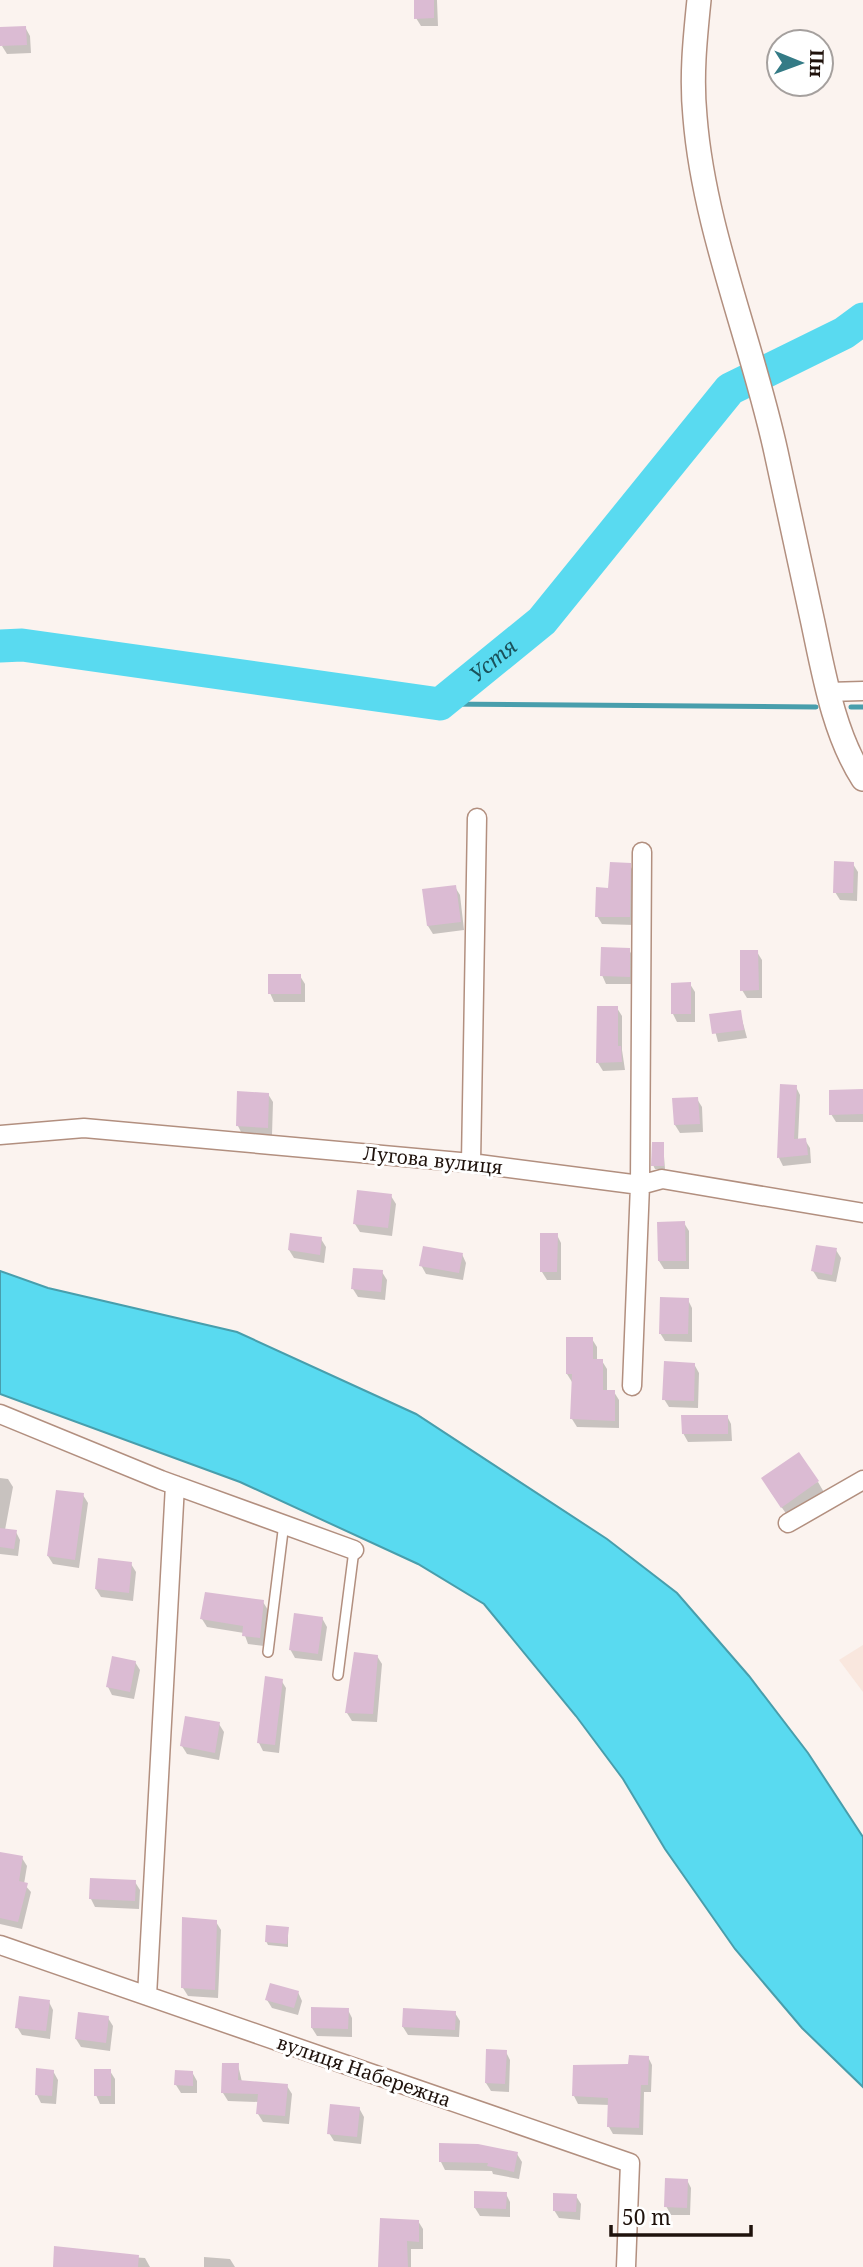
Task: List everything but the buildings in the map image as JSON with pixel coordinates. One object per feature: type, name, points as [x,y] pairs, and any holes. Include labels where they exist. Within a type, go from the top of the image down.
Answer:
[{"type":"street","points":[[699,0],[692,66],[695,119],[710,200],[739,321],[771,427],[828,692],[854,766],[863,779]]},
{"type":"street","points":[[828,692],[863,691]]},
{"type":"street","points":[[471,1163],[477,818]]},
{"type":"street","points":[[632,1386],[640,1185],[642,852]]},
{"type":"street","name":"Лугова вулиця","points":[[0,1135],[84,1128],[471,1163],[640,1185],[662,1179],[863,1213]]},
{"type":"street","points":[[0,1414],[175,1485],[354,1550]]},
{"type":"street","points":[[788,1523],[863,1480]]},
{"type":"street","points":[[147,1996],[175,1485]]},
{"type":"street","name":"вулиця Набережна","points":[[0,1945],[631,2163],[626,2267]]},
{"type":"lane","points":[[268,1652],[284,1523]]},
{"type":"lane","points":[[338,1675],[354,1550]]},
{"type":"shaded area","points":[[863,1645],[863,1692],[839,1660]]},
{"type":"water","points":[[0,1271],[48,1288],[237,1332],[416,1414],[607,1539],[677,1593],[749,1676],[808,1753],[863,1837],[863,2087],[802,2028],[735,1949],[665,1849],[623,1779],[576,1716],[484,1604],[418,1564],[240,1482],[0,1394]]},
{"type":"waterway","name":"Устя","points":[[0,646],[22,645],[440,704],[542,621],[730,389],[844,333],[863,319]]},
{"type":"waterway","points":[[440,704],[816,707]]},
{"type":"waterway","points":[[851,707],[863,707]]}]
